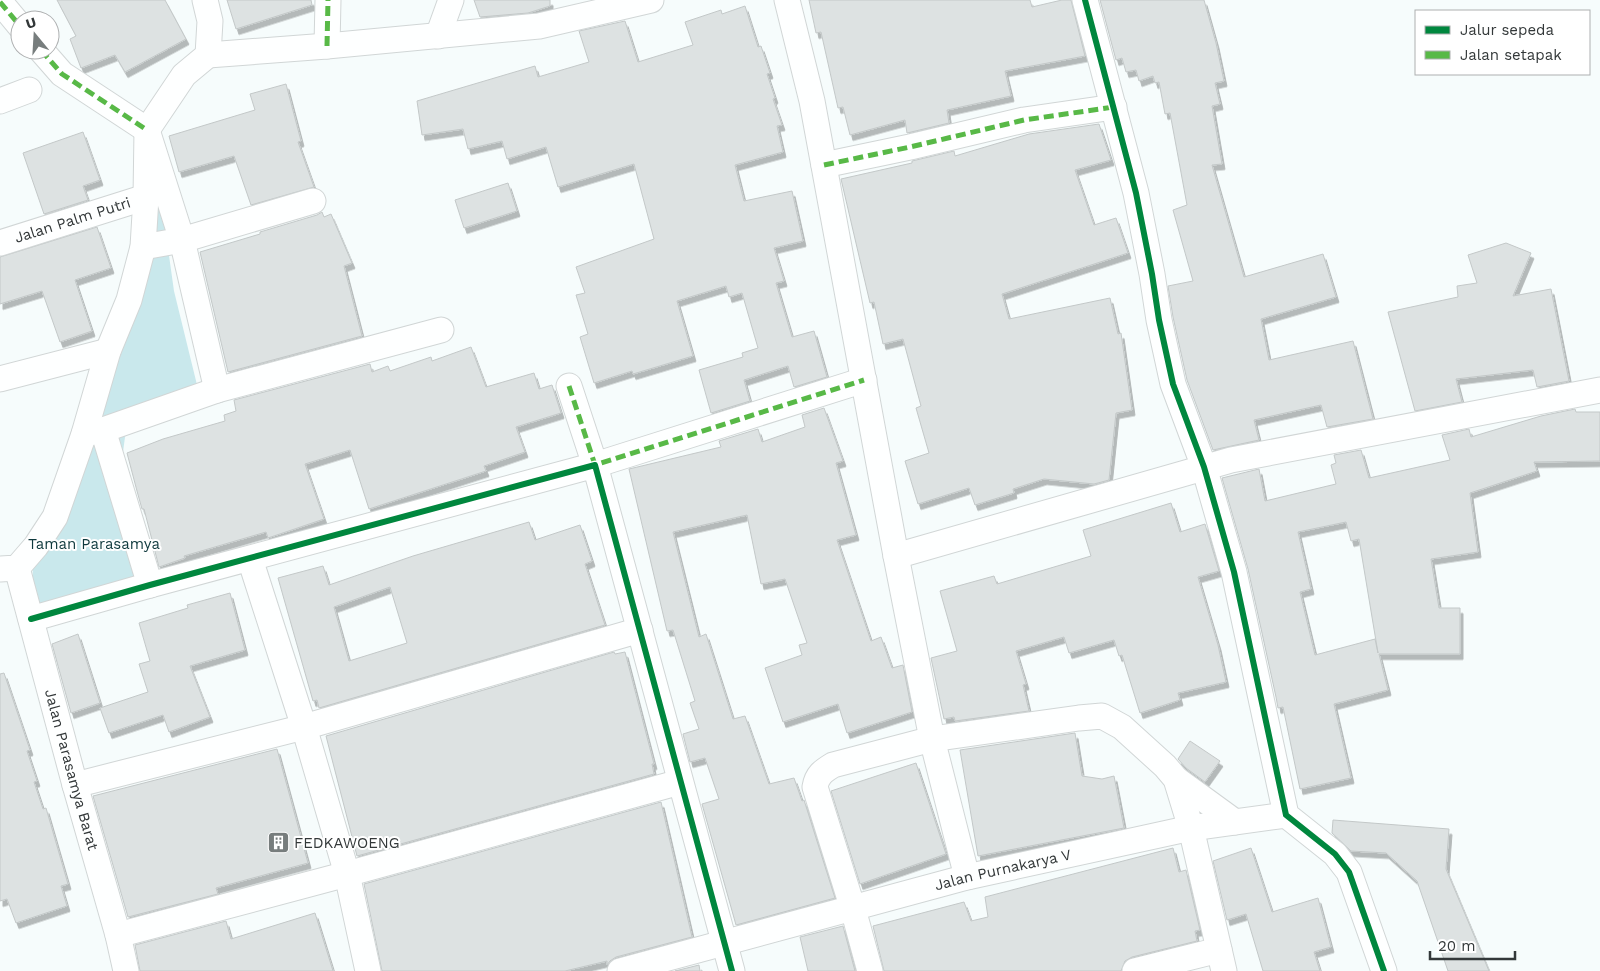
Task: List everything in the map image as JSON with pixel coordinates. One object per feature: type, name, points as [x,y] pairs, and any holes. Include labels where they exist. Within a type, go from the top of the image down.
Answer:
[{"type":"street","points":[[205,0],[210,21],[208,55]]},
{"type":"street","points":[[327,46],[328,0]]},
{"type":"street","points":[[438,36],[446,19],[451,0]]},
{"type":"street","points":[[9,568],[36,546],[55,517],[93,432],[108,351],[129,300],[143,247],[147,130],[184,75],[208,55],[538,26],[651,0]]},
{"type":"street","points":[[787,0],[812,101],[896,556],[932,739],[967,877]]},
{"type":"street","points":[[1085,0],[1136,194],[1173,384],[1204,467],[1234,572],[1286,815],[1335,854],[1349,872],[1384,971]]},
{"type":"street","points":[[0,2],[10,14]]},
{"type":"street","points":[[50,60],[62,74],[147,130],[182,240],[216,390]]},
{"type":"street","points":[[0,100],[29,90]]},
{"type":"street","points":[[824,165],[1024,120],[1114,107]]},
{"type":"street","name":"Jalan Palm Putri","points":[[0,243],[146,197]]},
{"type":"street","points":[[143,247],[182,240],[313,201]]},
{"type":"street","points":[[93,432],[216,390],[440,330]]},
{"type":"street","points":[[0,379],[108,351]]},
{"type":"street","points":[[31,619],[150,585],[595,466],[864,380]]},
{"type":"street","points":[[569,386],[595,466],[680,782],[726,943],[732,971]]},
{"type":"street","points":[[896,556],[1231,460],[1600,390]]},
{"type":"street","points":[[93,432],[150,585]]},
{"type":"street","points":[[250,558],[304,726],[348,874],[368,971]]},
{"type":"street","name":"Jalan Parasamya Barat","points":[[9,568],[31,619],[75,785],[118,935],[126,971]]},
{"type":"street","points":[[75,785],[304,726],[640,630]]},
{"type":"street","points":[[870,971],[815,787],[816,778],[834,765],[932,739],[1102,716],[1135,737],[1176,779],[1235,822]]},
{"type":"street","points":[[1135,971],[1222,960],[1191,828],[1176,779]]},
{"type":"street","points":[[118,935],[348,874],[680,782]]},
{"type":"street","name":"Jalan Purnakarya V","points":[[620,971],[967,877],[1191,828],[1286,815]]},
{"type":"green space","name":"Taman Parasamya","points":[[160,206],[164,220],[174,291],[198,389],[134,411],[125,437],[121,467],[152,578],[32,613],[33,557],[150,207]]},
{"type":"building","points":[[57,0],[165,0],[186,39],[125,72],[115,55],[81,68],[70,39],[76,36]]},
{"type":"building","points":[[227,0],[311,0],[312,5],[236,29]]},
{"type":"building","points":[[474,0],[550,0],[550,6],[528,13],[480,17]]},
{"type":"building","points":[[809,0],[1030,0],[1032,7],[1062,0],[1071,0],[1085,56],[1005,71],[1011,96],[947,110],[949,123],[907,133],[905,120],[850,135],[843,107],[838,108],[821,32],[816,33]]},
{"type":"building","points":[[1100,0],[1204,0],[1224,81],[1215,83],[1220,104],[1212,106],[1222,164],[1212,165],[1244,277],[1323,254],[1336,297],[1261,319],[1269,360],[1353,341],[1373,419],[1327,427],[1321,405],[1254,420],[1259,440],[1213,450],[1187,380],[1168,286],[1193,281],[1173,210],[1187,205],[1170,113],[1165,114],[1159,82],[1155,83],[1153,76],[1139,81],[1136,70],[1126,72],[1122,58],[1116,60]]},
{"type":"building","points":[[745,6],[758,47],[761,46],[770,73],[767,74],[782,125],[777,126],[783,152],[735,165],[744,201],[792,191],[803,241],[774,248],[784,281],[776,283],[792,337],[814,331],[827,377],[794,387],[788,366],[744,380],[750,401],[711,413],[699,370],[743,357],[742,353],[758,348],[742,293],[729,297],[726,286],[677,301],[693,356],[633,374],[632,371],[594,383],[580,337],[588,334],[576,295],[585,293],[576,267],[654,239],[634,164],[558,187],[546,147],[507,159],[502,141],[468,149],[463,129],[422,135],[417,101],[535,66],[538,77],[589,62],[579,31],[625,21],[638,62],[693,45],[685,22],[721,10],[722,14]]},
{"type":"building","points":[[286,84],[301,141],[298,142],[314,187],[251,205],[234,156],[179,172],[169,136],[255,110],[250,94]]},
{"type":"building","points":[[1099,124],[1111,160],[1075,170],[1094,225],[1116,218],[1128,253],[1002,294],[1009,319],[1110,298],[1118,334],[1121,333],[1132,410],[1116,413],[1109,480],[1094,484],[1044,479],[1013,489],[1014,493],[975,505],[969,488],[918,504],[905,461],[929,453],[916,408],[921,406],[903,339],[883,344],[874,302],[870,303],[841,179],[912,163],[912,161],[954,151],[955,156],[1029,134]]},
{"type":"building","points":[[83,132],[100,180],[83,186],[88,200],[44,214],[23,153]]},
{"type":"building","points":[[508,183],[517,211],[464,228],[455,200]]},
{"type":"building","points":[[322,212],[324,217],[331,214],[352,263],[344,266],[362,336],[228,372],[200,252],[260,234],[260,232]]},
{"type":"building","points":[[97,227],[111,268],[75,280],[92,331],[60,342],[42,291],[0,304],[0,257]]},
{"type":"building","points":[[1506,243],[1531,253],[1513,296],[1551,289],[1569,381],[1537,387],[1533,370],[1456,379],[1462,402],[1415,411],[1388,312],[1458,297],[1457,286],[1477,283],[1468,255]]},
{"type":"building","points":[[471,347],[486,387],[534,373],[539,389],[552,385],[561,413],[516,427],[525,452],[484,466],[486,471],[369,509],[350,450],[305,464],[324,519],[268,538],[266,532],[184,556],[185,558],[159,567],[127,453],[163,439],[225,421],[224,415],[236,411],[234,400],[370,364],[372,372],[388,366],[390,371],[431,357],[432,361]]},
{"type":"building","points":[[824,408],[843,461],[836,463],[856,535],[837,540],[871,641],[881,637],[892,668],[903,665],[912,712],[847,733],[838,704],[783,722],[765,668],[802,655],[799,645],[807,643],[785,579],[761,584],[747,515],[673,532],[699,637],[706,634],[733,719],[745,716],[769,784],[794,778],[802,801],[804,800],[835,898],[736,925],[702,804],[719,799],[705,758],[690,762],[683,734],[699,729],[690,703],[695,701],[673,630],[667,631],[629,469],[721,447],[719,441],[758,429],[762,442],[805,427],[802,415]]},
{"type":"building","points":[[1575,409],[1576,412],[1600,412],[1600,461],[1534,462],[1537,471],[1470,493],[1478,552],[1431,559],[1439,608],[1460,608],[1460,654],[1379,654],[1388,690],[1334,704],[1351,778],[1300,789],[1283,707],[1278,708],[1248,569],[1222,478],[1259,469],[1265,501],[1336,484],[1331,465],[1336,463],[1334,455],[1361,450],[1369,478],[1450,460],[1442,435],[1469,429],[1471,437],[1541,416]],"holes":[[[1346,522],[1351,541],[1359,539],[1378,653],[1375,639],[1315,655],[1300,592],[1311,589],[1298,532]]]},
{"type":"building","points":[[1171,503],[1180,532],[1205,524],[1219,571],[1198,577],[1218,645],[1226,682],[1178,693],[1180,700],[1140,713],[1122,655],[1119,656],[1114,640],[1069,653],[1064,637],[1016,651],[1026,684],[1023,685],[1029,711],[955,721],[954,717],[944,719],[931,658],[957,651],[940,591],[994,576],[997,584],[1091,556],[1083,530]]},
{"type":"building","points":[[529,522],[535,540],[580,525],[592,561],[585,564],[605,625],[319,708],[317,700],[313,701],[278,578],[323,566],[329,585],[413,556]],"holes":[[[390,587],[407,643],[349,661],[334,607]]]},
{"type":"building","points":[[230,593],[245,650],[190,666],[210,717],[169,732],[163,715],[109,733],[100,708],[148,692],[139,664],[150,661],[139,623],[188,608],[187,605]]},
{"type":"building","points":[[78,634],[100,703],[71,713],[52,644]]},
{"type":"building","points":[[614,652],[615,654],[625,652],[654,764],[652,764],[654,774],[357,856],[326,736]]},
{"type":"building","points":[[4,673],[30,750],[27,751],[37,781],[34,782],[43,809],[46,808],[68,884],[61,886],[67,906],[16,923],[7,899],[0,901],[0,674]]},
{"type":"building","points":[[1075,733],[1082,776],[1102,779],[1114,776],[1124,828],[978,856],[960,750]]},
{"type":"building","points":[[1190,741],[1220,761],[1205,782],[1186,768],[1178,759]]},
{"type":"building","points":[[277,749],[308,863],[216,888],[218,894],[128,917],[93,796]]},
{"type":"building","points":[[916,763],[946,854],[860,884],[831,791]]},
{"type":"building","points":[[661,802],[692,937],[616,957],[607,965],[607,961],[565,971],[382,971],[364,884]]},
{"type":"building","points":[[1333,820],[1449,829],[1446,869],[1489,971],[1448,971],[1417,881],[1386,853],[1351,851],[1332,833]]},
{"type":"building","points":[[1173,848],[1179,872],[1186,870],[1200,930],[1195,931],[1197,941],[1132,957],[1125,961],[1121,971],[884,971],[873,926],[964,902],[971,921],[988,917],[985,897]]},
{"type":"building","points":[[1251,848],[1272,912],[1318,898],[1331,947],[1314,952],[1320,971],[1263,971],[1246,914],[1227,920],[1213,861]]},
{"type":"building","points":[[315,913],[333,971],[140,971],[135,945],[226,921],[231,939]]},
{"type":"building","points":[[843,926],[855,971],[808,971],[800,937]]},
{"type":"building","points":[[699,965],[700,971],[675,971]]},
{"type":"marked path","points":[[327,46],[328,0]]},
{"type":"marked path","points":[[0,2],[10,14]]},
{"type":"marked path","points":[[50,60],[62,74],[147,130]]},
{"type":"marked path","points":[[824,165],[1024,120],[1114,107]]},
{"type":"marked path","points":[[569,386],[595,465],[864,380]]},
{"type":"cycle path","points":[[1085,0],[1136,193],[1159,320],[1173,384],[1204,467],[1234,572],[1286,815],[1335,854],[1349,872],[1384,971]]},
{"type":"cycle path","points":[[31,619],[595,465],[732,971]]},
{"type":"place","name":"FEDKAWOENG","points":[[278,843]]}]
